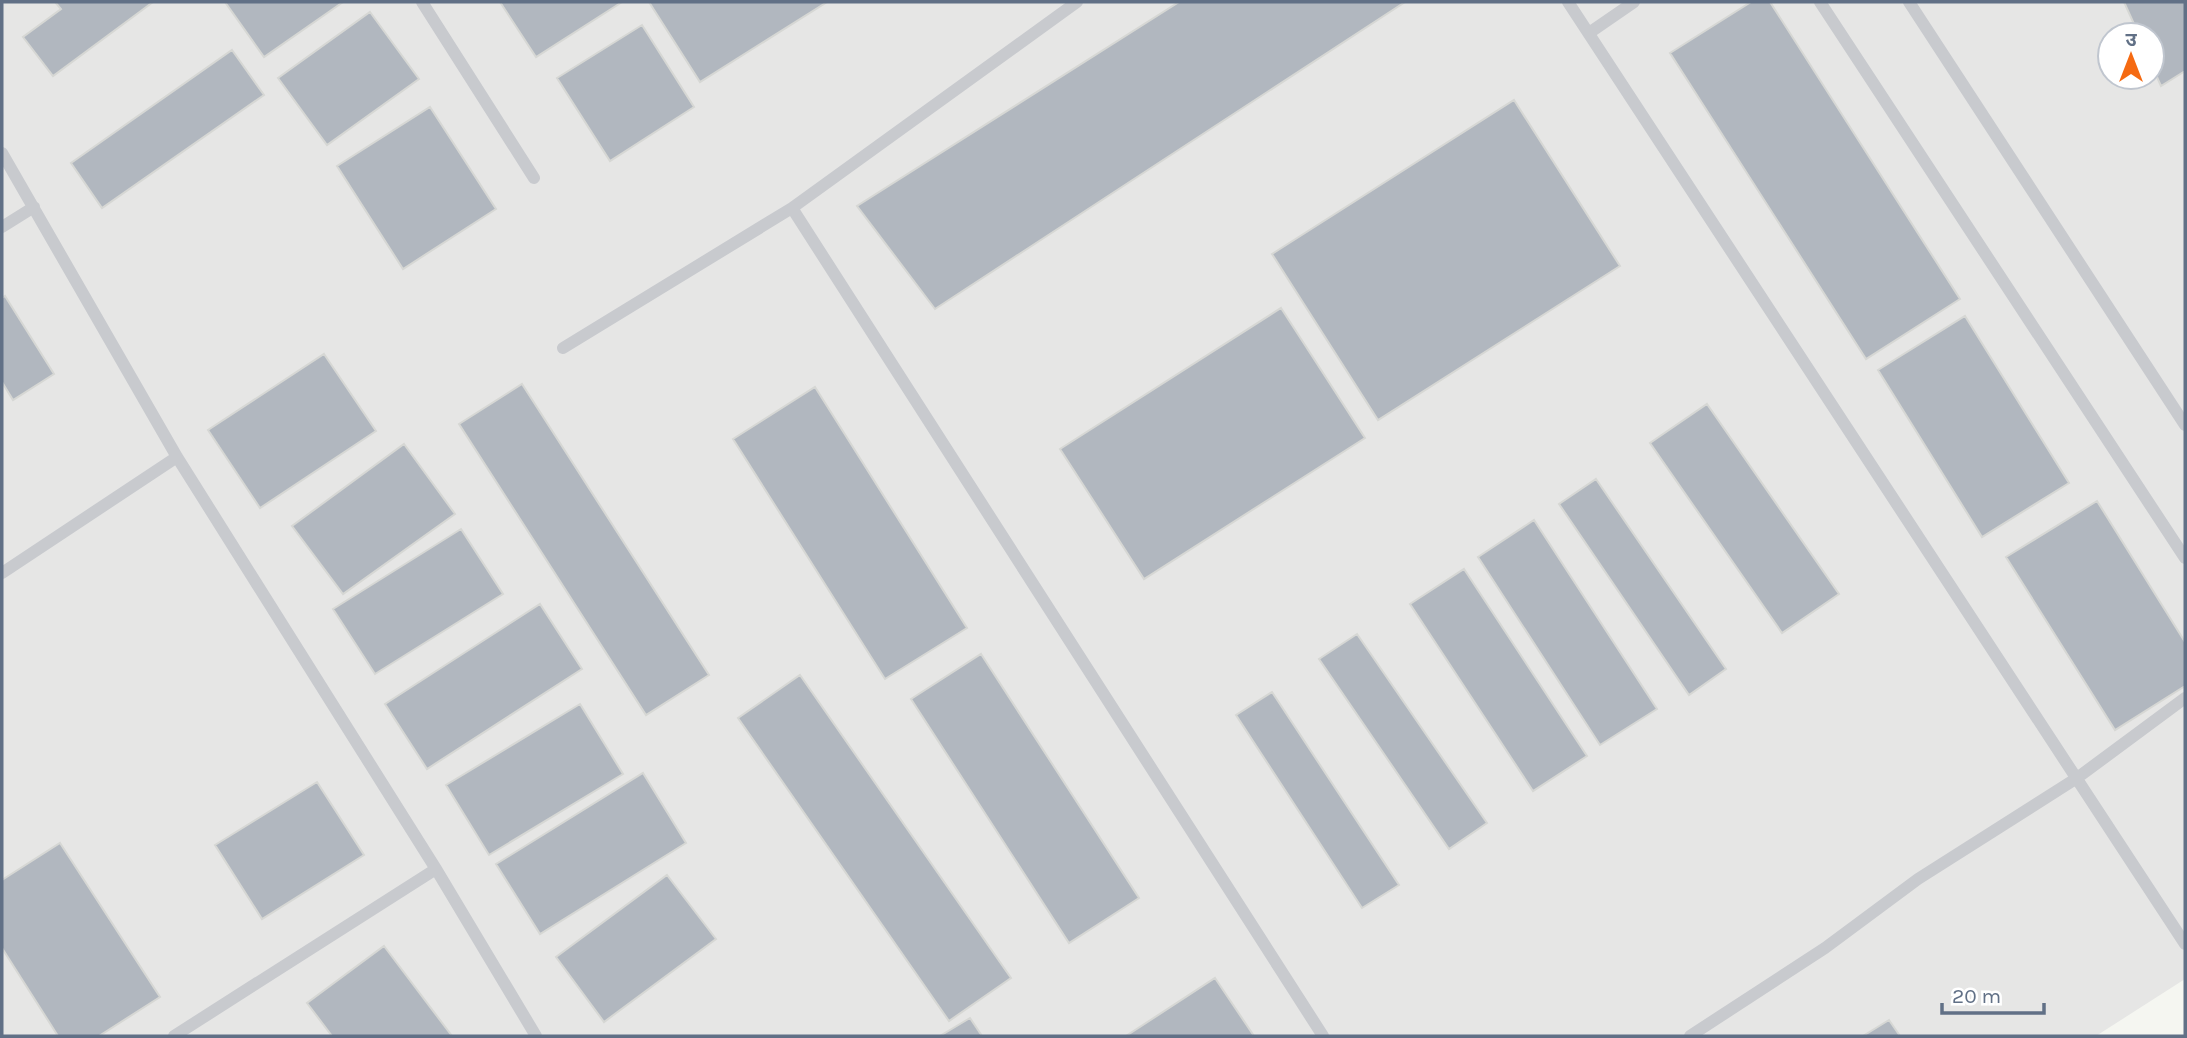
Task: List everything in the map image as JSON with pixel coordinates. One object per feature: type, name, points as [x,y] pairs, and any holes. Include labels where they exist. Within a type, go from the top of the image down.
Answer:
[{"type":"lane","points":[[422,2],[534,178]]},
{"type":"lane","points":[[563,348],[792,208],[1077,2]]},
{"type":"lane","points":[[1568,2],[2185,944]]},
{"type":"lane","points":[[1589,33],[1633,2]]},
{"type":"lane","points":[[1820,2],[2185,558]]},
{"type":"lane","points":[[1909,2],[2185,425]]},
{"type":"lane","points":[[2,153],[177,457],[436,869],[536,1036]]},
{"type":"lane","points":[[2,227],[34,208]]},
{"type":"lane","points":[[792,208],[1323,1036]]},
{"type":"lane","points":[[2,573],[177,457]]},
{"type":"lane","points":[[1690,1036],[1825,948],[1918,879],[2077,778],[2185,698]]},
{"type":"lane","points":[[174,1036],[436,869]]},
{"type":"shaded area","points":[[2,2],[2185,2],[2185,979],[2096,1036],[2,1036]]},
{"type":"building","points":[[55,2],[153,2],[53,76],[23,37],[61,9]]},
{"type":"building","points":[[225,2],[343,2],[264,57]]},
{"type":"building","points":[[500,2],[622,2],[536,57]]},
{"type":"building","points":[[649,2],[827,2],[700,82]]},
{"type":"building","points":[[1179,2],[1405,2],[935,309],[857,206]]},
{"type":"building","points":[[1751,2],[1770,2],[1960,299],[1866,359],[1670,53]]},
{"type":"building","points":[[2124,2],[2185,2],[2185,71],[2166,83],[2166,21],[2133,21]]},
{"type":"building","points":[[370,12],[419,79],[327,145],[278,78]]},
{"type":"building","points":[[642,25],[694,107],[610,161],[557,78]]},
{"type":"building","points":[[232,50],[264,95],[102,208],[71,163]]},
{"type":"building","points":[[1514,100],[1620,266],[1378,420],[1272,254]]},
{"type":"building","points":[[430,107],[496,209],[403,269],[337,166]]},
{"type":"building","points":[[5,296],[54,374],[13,400],[2,382],[2,298]]},
{"type":"building","points":[[1281,308],[1365,438],[1144,579],[1060,449]]},
{"type":"building","points":[[1965,316],[2069,483],[1982,537],[1878,370]]},
{"type":"building","points":[[324,354],[376,431],[260,508],[208,430]]},
{"type":"building","points":[[522,384],[709,675],[646,715],[459,424]]},
{"type":"building","points":[[815,387],[967,628],[885,679],[733,439]]},
{"type":"building","points":[[1707,404],[1839,594],[1782,633],[1650,443]]},
{"type":"building","points":[[404,444],[455,514],[343,594],[292,526]]},
{"type":"building","points":[[1596,479],[1726,669],[1689,695],[1559,504]]},
{"type":"building","points":[[2097,501],[2185,642],[2185,686],[2115,730],[2006,557]]},
{"type":"building","points":[[1534,520],[1657,709],[1600,745],[1478,557]]},
{"type":"building","points":[[461,529],[503,594],[375,674],[333,609]]},
{"type":"building","points":[[1464,569],[1587,756],[1533,791],[1410,604]]},
{"type":"building","points":[[540,604],[582,669],[427,769],[385,704]]},
{"type":"building","points":[[1357,634],[1487,823],[1449,849],[1319,659]]},
{"type":"building","points":[[981,654],[1139,898],[1069,943],[911,699]]},
{"type":"building","points":[[800,675],[1011,978],[949,1021],[738,718]]},
{"type":"building","points":[[1272,692],[1399,885],[1362,908],[1236,715]]},
{"type":"building","points":[[580,704],[623,774],[489,855],[446,785]]},
{"type":"building","points":[[643,773],[686,843],[540,934],[496,864]]},
{"type":"building","points":[[317,782],[364,855],[262,919],[215,845]]},
{"type":"building","points":[[60,843],[160,997],[99,1036],[58,1036],[2,948],[2,880]]},
{"type":"building","points":[[667,875],[716,939],[604,1022],[556,957]]},
{"type":"building","points":[[384,946],[452,1036],[332,1036],[307,1003]]},
{"type":"building","points":[[1215,978],[1254,1036],[1126,1036]]},
{"type":"building","points":[[970,1018],[982,1036],[940,1036]]},
{"type":"building","points":[[1889,1020],[1900,1036],[1863,1036]]}]
